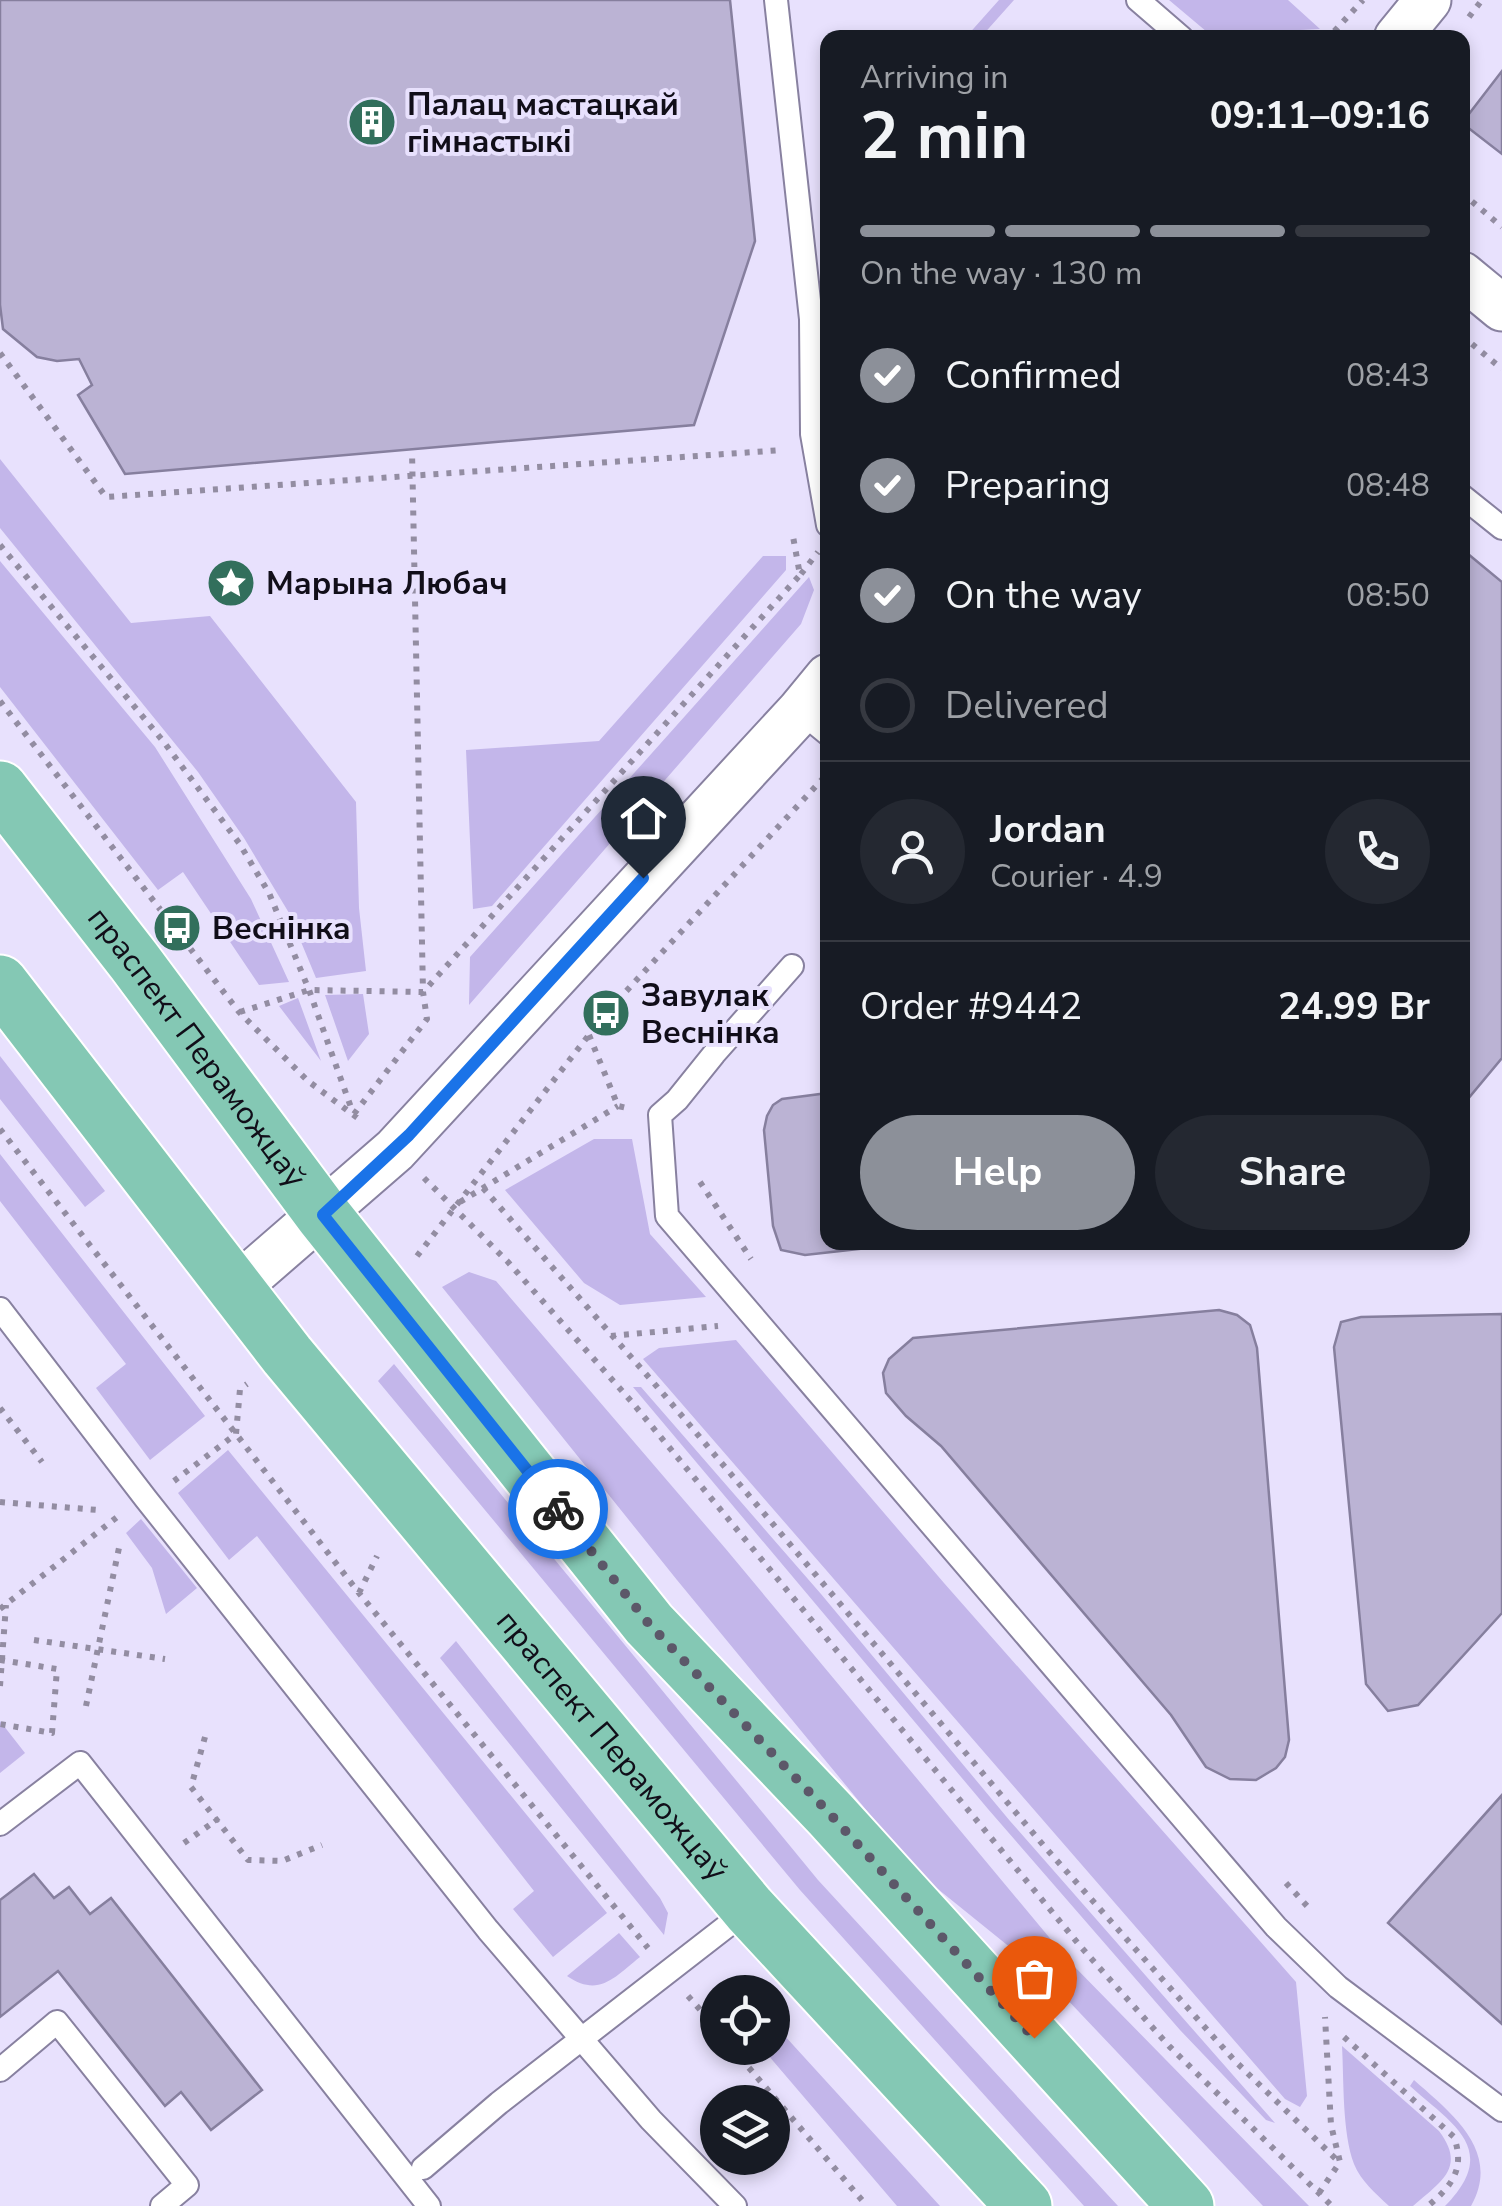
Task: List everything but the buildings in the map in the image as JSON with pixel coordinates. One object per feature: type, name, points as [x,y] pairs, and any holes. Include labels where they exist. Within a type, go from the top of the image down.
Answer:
[{"type":"main road","name":"праспект Пераможцаў","points":[[0,788],[323,1215],[399,1269],[649,1624],[830,1814],[1186,2206]]},
{"type":"main road","name":"праспект Пераможцаў","points":[[0,984],[286,1354],[749,1910],[1024,2206]]},
{"type":"street","points":[[1404,30],[1428,0]]},
{"type":"street","points":[[1470,282],[1502,308]]},
{"type":"street","points":[[236,1288],[323,1215],[414,1130],[820,699]]},
{"type":"lane","points":[[776,0],[811,319],[812,434],[820,480]]},
{"type":"lane","points":[[1138,0],[1173,30]]},
{"type":"lane","points":[[1470,502],[1502,528]]},
{"type":"lane","points":[[792,966],[678,1100],[660,1115],[668,1216],[1276,1927],[1338,1986],[1502,2110]]},
{"type":"lane","points":[[0,1309],[488,1930],[651,2120],[735,2206]]},
{"type":"lane","points":[[0,1824],[80,1763],[168,1858],[429,2206]]},
{"type":"lane","points":[[423,2168],[499,2103],[749,1910]]},
{"type":"lane","points":[[0,2070],[57,2022],[187,2185],[162,2206]]},
{"type":"path","points":[[1335,30],[1363,0]]},
{"type":"path","points":[[1470,200],[1502,227]]},
{"type":"path","points":[[1470,343],[1502,369]]},
{"type":"path","points":[[0,353],[106,497],[789,448]]},
{"type":"path","points":[[354,1114],[427,1019],[423,992],[412,451]]},
{"type":"path","points":[[778,451],[781,469]]},
{"type":"path","points":[[239,1012],[309,990],[423,992],[800,575],[790,522]]},
{"type":"path","points":[[0,546],[163,741],[239,843],[269,893],[354,1114]]},
{"type":"path","points":[[0,701],[239,1012],[308,1081],[354,1114]]},
{"type":"path","points":[[399,1269],[455,1206],[606,1013],[820,782]]},
{"type":"path","points":[[455,1206],[618,1106]]},
{"type":"path","points":[[0,1130],[359,1593],[700,2009]]},
{"type":"path","points":[[426,1180],[508,1262],[631,1402],[1081,1947],[1170,2047],[1332,2206]]},
{"type":"path","points":[[483,1188],[666,1397],[1070,1874],[1234,2060],[1340,2162]]},
{"type":"path","points":[[610,1336],[757,1323]]},
{"type":"path","points":[[0,1686],[2,1605],[106,1522],[146,1499],[236,1434],[240,1389],[286,1354]]},
{"type":"path","points":[[0,1408],[42,1462]]},
{"type":"path","points":[[0,1502],[98,1510]]},
{"type":"path","points":[[86,1706],[120,1543]]},
{"type":"path","points":[[359,1593],[377,1556]]},
{"type":"path","points":[[34,1640],[165,1659]]},
{"type":"path","points":[[0,1724],[52,1733],[57,1670],[1,1660]]},
{"type":"path","points":[[206,1737],[192,1786],[248,1860],[282,1860],[322,1845]]},
{"type":"path","points":[[168,1858],[218,1819]]},
{"type":"path","points":[[1319,2193],[1340,2162],[1330,2125],[1324,2019],[1454,2136],[1461,2155],[1457,2174],[1447,2190],[1428,2206]]},
{"type":"path","points":[[747,2065],[868,2206]]},
{"type":"shaded area","points":[[999,0],[1014,0],[987,30],[972,30]]},
{"type":"shaded area","points":[[1169,0],[1288,0],[1320,29],[1300,30],[1205,30]]},
{"type":"shaded area","points":[[0,459],[131,623],[210,616],[356,802],[359,908],[366,971],[316,978],[289,913],[198,772],[0,528]]},
{"type":"shaded area","points":[[763,556],[786,556],[786,570],[492,906],[473,909],[466,750],[599,741]]},
{"type":"shaded area","points":[[0,561],[155,747],[251,899],[289,982],[259,985],[183,872],[158,890],[0,687]]},
{"type":"shaded area","points":[[809,577],[814,590],[801,624],[469,1005],[470,957]]},
{"type":"shaded area","points":[[363,994],[369,1034],[348,1061],[325,995]]},
{"type":"shaded area","points":[[298,998],[321,1061],[279,1006]]},
{"type":"shaded area","points":[[0,1056],[105,1191],[85,1207],[0,1099]]},
{"type":"shaded area","points":[[594,1139],[632,1139],[650,1234],[706,1297],[620,1305],[584,1283],[505,1190]]},
{"type":"shaded area","points":[[0,1154],[205,1416],[150,1460],[96,1388],[126,1364],[0,1201]]},
{"type":"shaded area","points":[[469,1272],[496,1281],[725,1548],[1068,1960],[1309,2206],[1263,2206],[1043,1974],[918,1873],[442,1287]]},
{"type":"shaded area","points":[[736,1340],[1296,1982],[1307,2096],[1300,2107],[1285,2099],[643,1359],[659,1348]]},
{"type":"shaded area","points":[[394,1364],[818,1880],[1118,2206],[1084,2206],[800,1890],[378,1381]]},
{"type":"shaded area","points":[[633,1387],[641,1387],[821,1594],[1010,1821],[1275,2123],[1266,2120],[1180,2030],[988,1809]]},
{"type":"shaded area","points":[[228,1450],[607,1913],[553,1957],[513,1909],[534,1891],[257,1536],[229,1560],[178,1493]]},
{"type":"shaded area","points":[[141,1519],[197,1588],[166,1614],[152,1568],[126,1533]]},
{"type":"shaded area","points":[[456,1641],[660,1898],[668,1913],[664,1935],[440,1658]]},
{"type":"shaded area","points":[[0,1721],[25,1753],[0,1773]]},
{"type":"shaded area","points":[[619,1933],[640,1957],[623,1972],[598,1985],[567,1976]]},
{"type":"shaded area","points":[[790,2041],[940,2206],[897,2206],[777,2065],[790,2065]]},
{"type":"shaded area","points":[[1342,2046],[1439,2131],[1447,2144],[1451,2155],[1447,2173],[1413,2206],[1389,2206],[1364,2181],[1354,2164],[1345,2122]]},
{"type":"shaded area","points":[[1414,2080],[1456,2120],[1476,2151],[1479,2186],[1471,2206],[1445,2206],[1461,2186],[1469,2169],[1470,2153],[1454,2126],[1410,2086]]},
{"type":"way so far","points":[[558,1509],[649,1624],[830,1814],[1034,2038]]},
{"type":"place","name":"Палац мастацкай гімнастыкі","points":[[372,122]]},
{"type":"place","name":"Марына Любач","points":[[231,583]]},
{"type":"place","name":"Веснінка","points":[[177,928]]},
{"type":"place","name":"Завулак Веснінка","points":[[606,1013]]},
{"type":"route","points":[[558,1509],[323,1215],[409,1135],[643,878]]}]
